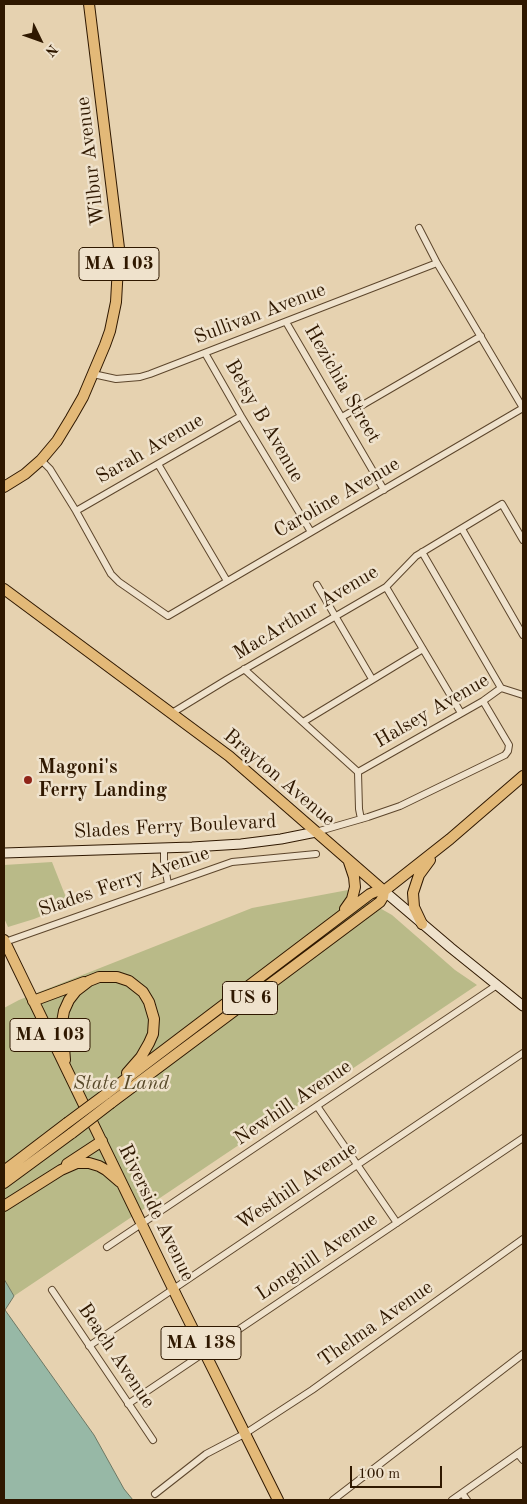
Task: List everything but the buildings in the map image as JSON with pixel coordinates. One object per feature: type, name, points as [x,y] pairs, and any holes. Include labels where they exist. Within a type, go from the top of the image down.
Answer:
[{"type":"main road","name":"Wilbur Avenue","points":[[4,486],[25,474],[41,460],[57,440],[71,418],[93,374],[114,316],[119,256],[89,4]]},
{"type":"main road","name":"Brayton Avenue","points":[[4,589],[229,756],[422,924],[523,1006]]},
{"type":"main road","name":"US 6","points":[[109,1099],[370,894],[384,891],[523,776]]},
{"type":"main road","name":"Slades Ferry Boulevard","points":[[4,853],[241,844],[288,838],[316,832]]},
{"type":"main road","points":[[422,924],[413,902],[413,889],[419,875],[437,849]]},
{"type":"main road","points":[[336,920],[350,902],[355,891],[355,880],[347,859]]},
{"type":"main road","name":"US 6","points":[[4,1183],[70,1128],[377,904],[383,897],[384,891]]},
{"type":"main road","name":"Riverside Avenue","points":[[4,941],[278,1500]]},
{"type":"main road","points":[[33,1001],[93,979],[105,977],[117,977],[134,984],[143,992],[149,1002],[154,1019],[153,1034],[144,1052],[109,1099]]},
{"type":"main road","name":"MA 138","points":[[66,1069],[62,1028],[64,1011],[76,991],[93,979]]},
{"type":"main road","name":"US 6","points":[[4,1171],[70,1128]]},
{"type":"main road","points":[[49,1178],[102,1141]]},
{"type":"main road","name":"MA 138","points":[[4,1206],[73,1164],[89,1163],[96,1165],[106,1170],[123,1186]]},
{"type":"street","points":[[419,228],[437,263],[523,408]]},
{"type":"street","name":"Sullivan Avenue","points":[[93,374],[116,379],[140,377],[437,263]]},
{"type":"street","name":"Hezichia Street","points":[[286,322],[384,490]]},
{"type":"street","points":[[342,416],[481,336]]},
{"type":"street","name":"Betsy B Avenue","points":[[205,353],[311,532]]},
{"type":"street","name":"Caroline Avenue","points":[[76,511],[111,574],[119,582],[168,616],[523,408]]},
{"type":"street","name":"Sarah Avenue","points":[[76,511],[241,416]]},
{"type":"street","points":[[41,460],[50,468],[76,511]]},
{"type":"street","points":[[158,464],[226,581]]},
{"type":"street","name":"MacArthur Avenue","points":[[172,713],[386,587],[422,552],[502,504],[523,540]]},
{"type":"street","points":[[462,529],[523,634]]},
{"type":"street","points":[[422,552],[501,688]]},
{"type":"street","points":[[317,585],[372,679]]},
{"type":"street","points":[[386,587],[461,713]]},
{"type":"street","points":[[303,722],[423,649]]},
{"type":"street","points":[[244,669],[358,772],[361,820]]},
{"type":"street","name":"Halsey Avenue","points":[[358,772],[483,702],[501,688],[523,695]]},
{"type":"street","name":"Slades Ferry Boulevard","points":[[316,832],[361,820],[414,800],[504,756],[508,750],[508,744],[483,702]]},
{"type":"street","points":[[164,848],[168,884]]},
{"type":"street","name":"Slades Ferry Avenue","points":[[4,941],[232,862],[316,854]]},
{"type":"street","name":"Newhill Avenue","points":[[107,1247],[497,985]]},
{"type":"street","name":"Westhill Avenue","points":[[89,1346],[523,1053]]},
{"type":"street","points":[[317,1106],[397,1223]]},
{"type":"street","name":"Longhill Avenue","points":[[128,1404],[523,1138]]},
{"type":"street","name":"Thelma Avenue","points":[[155,1494],[206,1454],[246,1433],[312,1390],[523,1239]]},
{"type":"street","name":"Beach Avenue","points":[[52,1290],[153,1440]]},
{"type":"street","points":[[333,1500],[523,1354]]},
{"type":"street","points":[[452,1500],[521,1452],[523,1460]]},
{"type":"street","points":[[462,1493],[467,1500]]},
{"type":"green space","points":[[52,862],[69,905],[8,927],[4,918],[4,865]]},
{"type":"green space","name":"State Land","points":[[348,890],[392,915],[455,970],[477,985],[14,1296],[4,1279],[4,1008],[19,1000],[252,908]]},
{"type":"shaded area","points":[[4,1279],[14,1296],[5,1310],[94,1435],[124,1489],[133,1500],[4,1500]]},
{"type":"place","name":"Magoni's Ferry Landing","points":[[28,780]]}]
